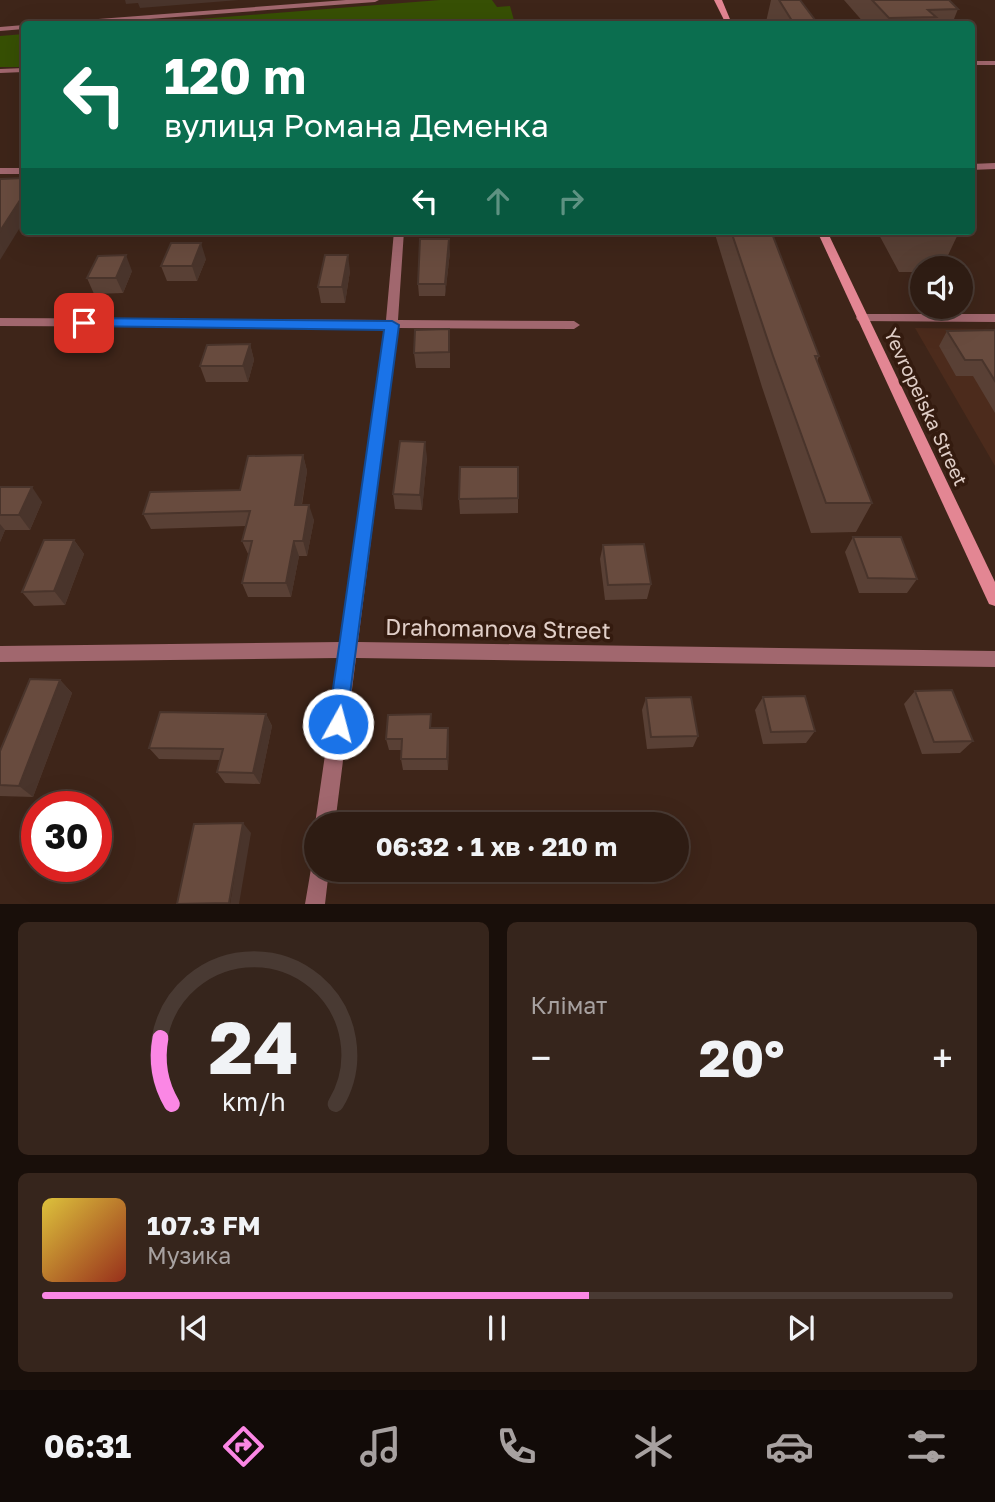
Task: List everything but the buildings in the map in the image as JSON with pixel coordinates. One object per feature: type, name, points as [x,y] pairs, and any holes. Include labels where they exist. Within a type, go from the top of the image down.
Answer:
[{"type":"main road","points":[[718,0],[728,21]]},
{"type":"main road","name":"Yevropeiska Street","points":[[824,235],[995,599]]},
{"type":"street","points":[[96,21],[375,0]]},
{"type":"street","points":[[0,29],[21,27]]},
{"type":"street","points":[[975,63],[995,63]]},
{"type":"street","points":[[0,71],[21,71]]},
{"type":"street","points":[[975,167],[995,166]]},
{"type":"street","points":[[0,171],[21,171]]},
{"type":"street","points":[[327,812],[392,325],[399,235]]},
{"type":"street","points":[[862,318],[995,318]]},
{"type":"street","points":[[0,322],[574,325]]},
{"type":"street","name":"Drahomanova Street","points":[[0,654],[348,650],[995,659]]},
{"type":"street","points":[[315,904],[318,882]]},
{"type":"shaded area","points":[[915,328],[995,329],[995,466]]},
{"type":"green space","points":[[440,0],[492,0],[497,7],[510,6],[514,21],[176,21]]},
{"type":"green space","points":[[21,34],[21,67],[0,67],[0,36]]},
{"type":"route","points":[[84,323],[392,325],[338,724]]}]
